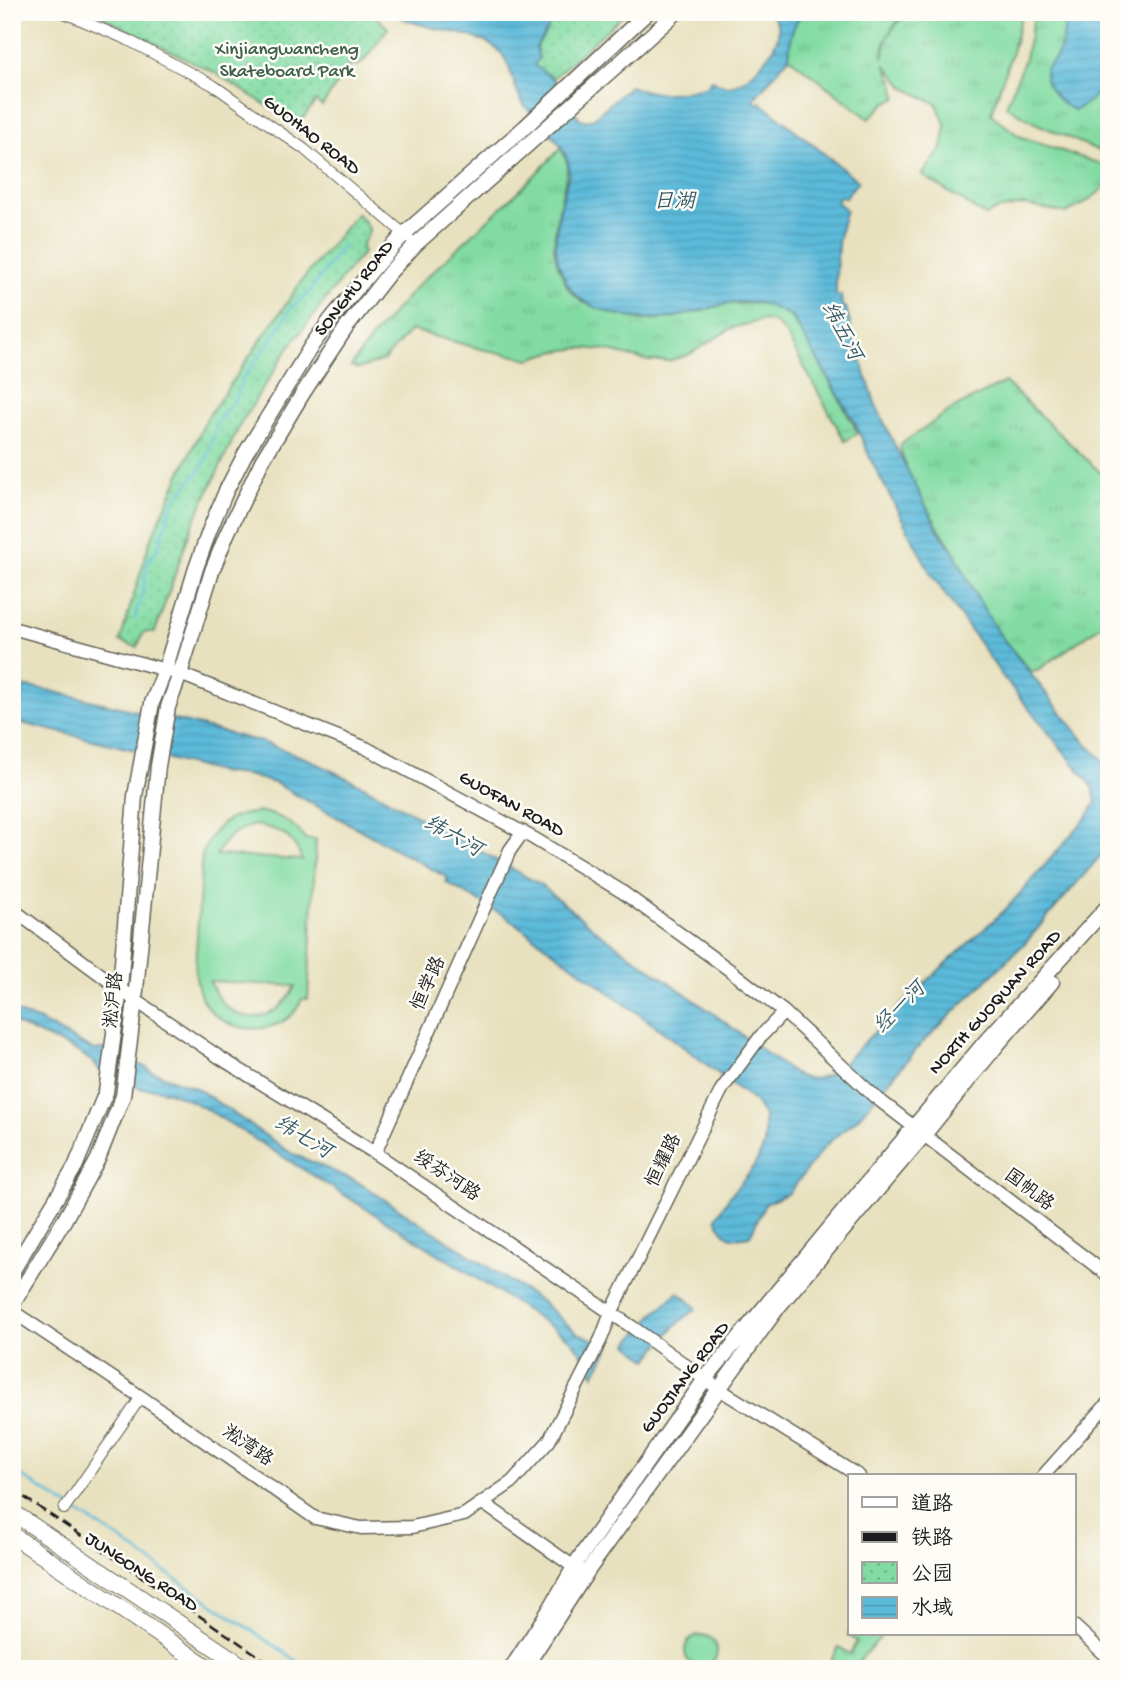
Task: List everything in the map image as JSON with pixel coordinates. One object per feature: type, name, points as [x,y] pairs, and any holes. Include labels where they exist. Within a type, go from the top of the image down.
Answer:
[{"type":"main road","name":"SONGHU ROAD","points":[[152,703],[210,529],[245,453],[332,318],[404,234],[525,127],[648,12]]},
{"type":"main road","name":"SONGHU ROAD","points":[[180,674],[212,571],[262,461],[346,328],[389,273],[416,244],[677,12]]},
{"type":"main road","name":"淞沪路","points":[[12,1305],[98,1159],[123,1096],[158,766],[168,707],[180,674]]},
{"type":"main road","name":"淞沪路","points":[[12,1272],[75,1167],[106,1092],[120,989],[135,796],[152,703]]},
{"type":"main road","name":"NORTH GUOQUAN ROAD","points":[[919,1131],[985,1042],[1109,905]]},
{"type":"main road","name":"NORTH GUOQUAN ROAD","points":[[919,1131],[1109,918]]},
{"type":"main road","name":"GUOJIANG ROAD","points":[[511,1669],[574,1567],[705,1379],[853,1199],[919,1131]]},
{"type":"main road","name":"GUOJIANG ROAD","points":[[524,1669],[589,1569],[779,1306],[919,1131]]},
{"type":"main road","name":"JUNGONG ROAD","points":[[12,1512],[247,1669]]},
{"type":"main road","points":[[12,1535],[210,1669]]},
{"type":"main road","points":[[12,1543],[198,1669]]},
{"type":"street","name":"GUOHAO ROAD","points":[[62,12],[128,40],[213,85],[304,149],[416,244]]},
{"type":"street","name":"GUOFAN ROAD","points":[[12,628],[180,674],[366,748],[523,832],[621,891],[731,971],[784,1012],[874,1096],[919,1131]]},
{"type":"street","name":"恒学路","points":[[375,1153],[506,859],[523,832]]},
{"type":"street","name":"绥芬河路","points":[[12,909],[135,1000],[222,1059],[375,1153],[611,1312],[719,1389],[856,1474]]},
{"type":"street","name":"恒耀路","points":[[483,1503],[512,1482],[549,1441],[722,1089],[784,1012]]},
{"type":"street","name":"国帆路","points":[[919,1131],[1109,1276]]},
{"type":"street","name":"淞湾路","points":[[12,1311],[315,1518],[361,1528],[412,1527],[464,1515],[483,1503]]},
{"type":"street","points":[[66,1505],[141,1397]]},
{"type":"street","points":[[1045,1474],[1109,1402]]},
{"type":"street","points":[[665,1438],[677,1447]]},
{"type":"street","points":[[483,1503],[574,1567]]},
{"type":"street","points":[[1076,1628],[1109,1658]]},
{"type":"green space","name":"Xinjiangwancheng Skateboard Park","points":[[106,12],[371,12],[388,28],[363,62],[349,66],[322,106],[316,101],[298,125],[215,73],[104,18]]},
{"type":"green space","points":[[552,12],[627,12],[553,78],[535,66],[539,58],[536,47],[548,29]]},
{"type":"green space","points":[[799,12],[905,12],[888,36],[906,12],[1022,12],[1013,49],[991,114],[1019,136],[1109,167],[1109,184],[1084,204],[1066,213],[1024,205],[996,210],[986,216],[922,175],[942,148],[946,126],[937,104],[905,88],[885,64],[894,83],[897,98],[885,103],[869,119],[789,57],[792,30]]},
{"type":"green space","points":[[1035,12],[1109,12],[1109,147],[1099,151],[1035,123],[1006,106],[1025,58]]},
{"type":"green space","points":[[561,148],[568,165],[555,230],[554,249],[569,290],[582,302],[614,314],[642,320],[672,318],[726,304],[758,303],[776,308],[791,318],[809,344],[858,433],[845,441],[786,334],[778,325],[763,320],[732,328],[688,355],[669,361],[649,361],[606,350],[581,348],[552,352],[530,359],[411,330],[384,360],[358,369],[351,366],[416,287]]},
{"type":"green space","points":[[357,213],[369,230],[362,244],[363,253],[288,349],[241,423],[191,528],[155,632],[144,632],[137,647],[120,641],[150,541],[207,418],[303,279]]},
{"type":"green space","points":[[1005,382],[1101,473],[1109,465],[1109,620],[1031,672],[1001,636],[976,597],[953,550],[914,485],[900,445],[952,409]]},
{"type":"green space","points":[[262,812],[286,821],[305,839],[316,839],[308,999],[302,999],[294,1013],[283,1021],[257,1029],[230,1024],[208,1008],[200,993],[195,969],[202,855],[212,835],[224,822],[240,815]],"holes":[[[254,825],[271,828],[290,839],[302,860],[216,855],[231,836]],[[210,981],[294,986],[295,986],[275,1010],[263,1016],[251,1017],[238,1014],[227,1007],[217,996]]]},
{"type":"green space","points":[[701,1635],[712,1640],[717,1651],[712,1662],[701,1667],[690,1662],[685,1651],[690,1640]]},
{"type":"green space","points":[[850,1636],[881,1636],[852,1669],[825,1669],[839,1647],[850,1654],[857,1641]]},
{"type":"water","points":[[392,12],[552,12],[548,29],[536,47],[539,58],[535,66],[553,78],[580,119],[588,121],[630,86],[650,92],[670,93],[710,85],[709,82],[713,80],[731,86],[740,83],[775,47],[778,27],[768,12],[799,12],[791,36],[789,57],[753,100],[758,104],[760,102],[858,181],[845,198],[840,196],[837,202],[846,210],[838,242],[836,295],[841,295],[842,307],[846,307],[851,328],[847,334],[854,339],[875,403],[939,531],[955,554],[997,631],[1080,736],[1109,767],[1109,846],[1026,942],[921,1044],[857,1119],[826,1145],[789,1193],[765,1204],[750,1236],[729,1236],[716,1218],[729,1197],[754,1167],[764,1146],[764,1116],[754,1101],[508,918],[446,882],[448,878],[275,783],[246,775],[218,772],[12,721],[12,685],[47,690],[200,726],[265,743],[310,760],[367,788],[541,885],[598,932],[794,1074],[810,1079],[836,1071],[902,1004],[1008,907],[1088,816],[1096,802],[1093,787],[1003,677],[931,574],[871,460],[854,421],[792,317],[775,308],[747,302],[720,305],[674,317],[640,318],[605,311],[579,298],[565,278],[556,247],[558,219],[569,173],[568,162],[559,143],[523,103],[502,55],[487,43],[475,38],[418,24]]},
{"type":"water","points":[[1064,12],[1109,12],[1109,83],[1089,102],[1074,110],[1055,95],[1045,78],[1046,69],[1062,43]]},
{"type":"water","points":[[12,1011],[40,1021],[93,1050],[103,1049],[198,1089],[291,1153],[356,1181],[542,1302],[577,1333],[610,1346],[594,1375],[571,1340],[464,1270],[209,1111],[170,1093],[142,1089],[100,1071],[93,1062],[75,1050],[12,1022]]},
{"type":"water","points":[[678,1292],[695,1306],[696,1310],[675,1326],[648,1360],[628,1344],[652,1316]]},
{"type":"waterway","points":[[135,619],[142,597],[147,563],[158,548],[176,498],[201,469],[218,421],[235,399],[244,376],[271,341],[291,308],[308,294],[343,245]]},
{"type":"waterway","points":[[12,1470],[118,1538],[309,1669]]},
{"type":"railway","points":[[12,1489],[278,1669]]},
{"type":"water label","name":"日湖","points":[[674,203]]},
{"type":"water label","name":"纬五河","points":[[840,332]]},
{"type":"water label","name":"纬六河","points":[[452,838]]},
{"type":"water label","name":"经一河","points":[[901,1009]]},
{"type":"water label","name":"纬七河","points":[[302,1139]]}]
